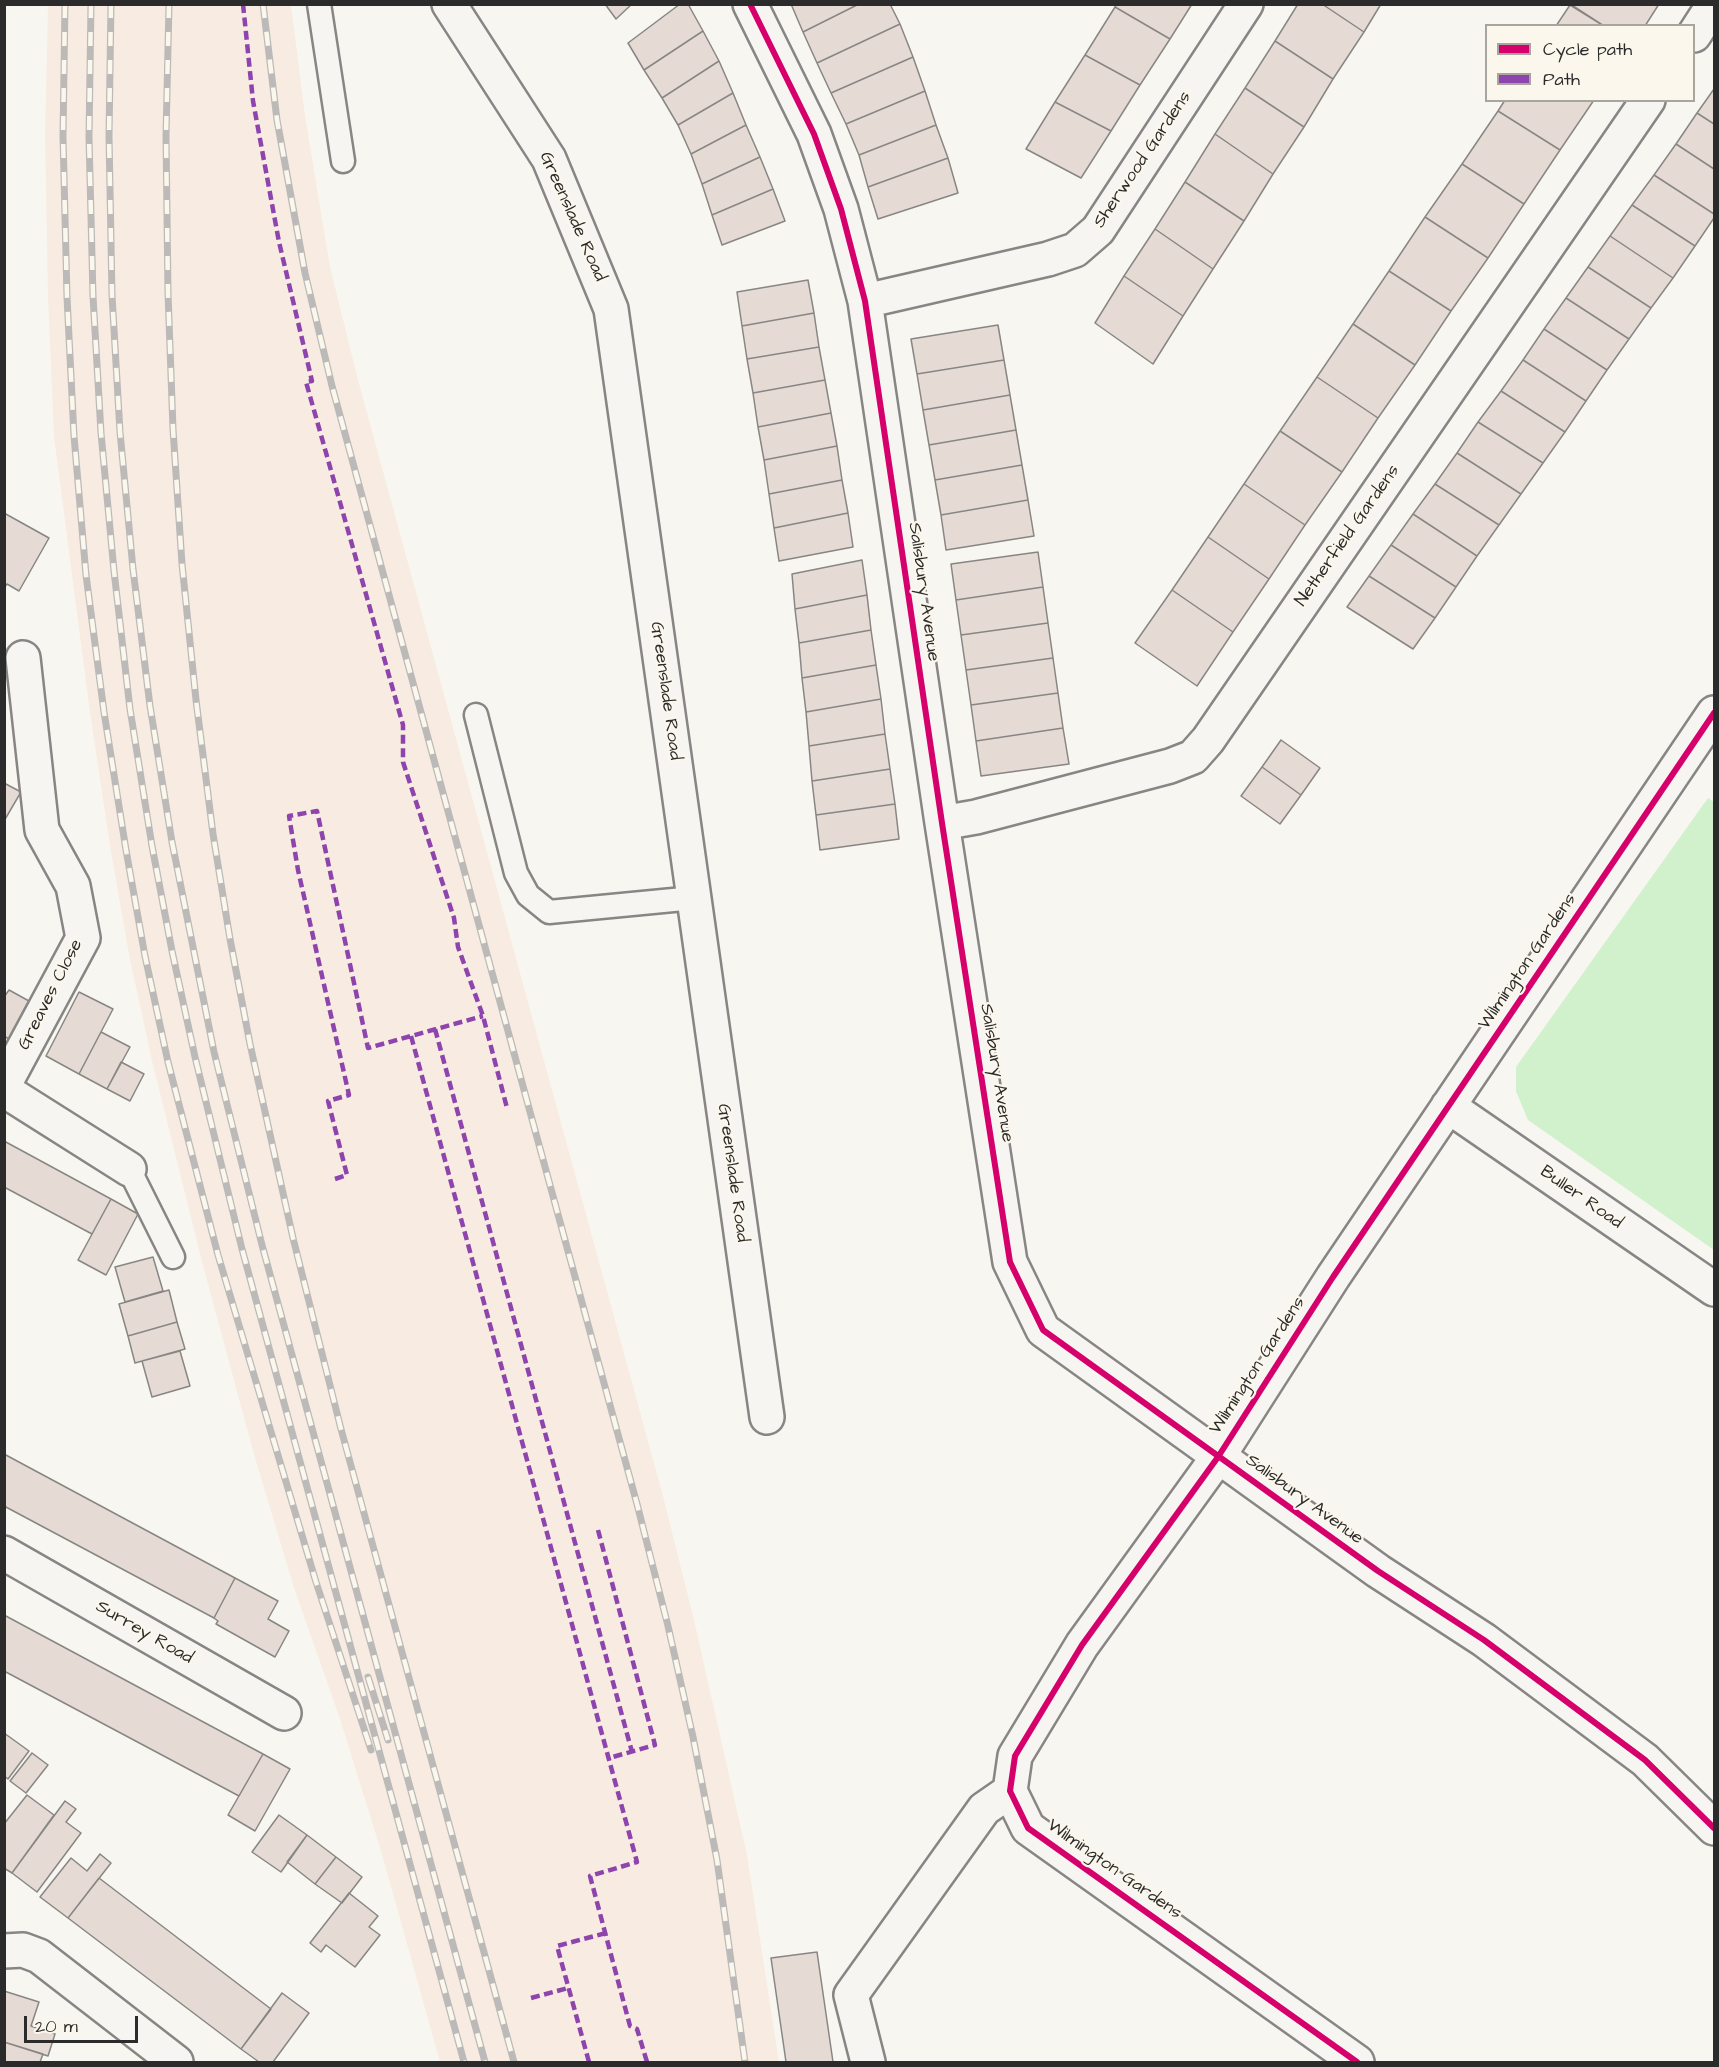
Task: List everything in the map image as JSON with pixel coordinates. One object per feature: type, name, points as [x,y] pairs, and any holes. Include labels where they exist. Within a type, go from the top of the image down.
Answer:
[{"type":"street","name":"Greenslade Road","points":[[449,4],[549,159],[611,309],[767,1416]]},
{"type":"street","name":"Salisbury Avenue","points":[[750,4],[814,134],[841,209],[865,301],[1010,1262],[1043,1330],[1378,1571],[1484,1640],[1645,1760],[1714,1828]]},
{"type":"street","name":"Sherwood Gardens","points":[[865,301],[1048,259],[1075,250],[1098,230],[1246,4]]},
{"type":"street","points":[[1695,33],[1714,4]]},
{"type":"street","name":"Netherfield Gardens","points":[[942,823],[976,818],[1170,766],[1193,757],[1228,710],[1647,102]]},
{"type":"street","name":"Greaves Close","points":[[4,1085],[83,938],[73,886],[42,830],[23,658]]},
{"type":"street","name":"Wilmington Gardens","points":[[1357,2062],[1028,1828],[1010,1791],[1015,1756],[1082,1645],[1218,1457],[1333,1277],[1714,713]]},
{"type":"street","points":[[4,1090],[129,1169]]},
{"type":"street","name":"Buller Road","points":[[1448,1106],[1714,1289]]},
{"type":"street","name":"Surrey Road","points":[[4,1553],[284,1713]]},
{"type":"street","points":[[868,2062],[850,1995],[984,1809],[1010,1791]]},
{"type":"street","points":[[4,1951],[23,1950],[39,1956],[176,2062]]},
{"type":"lane","points":[[319,4],[344,161]]},
{"type":"lane","points":[[476,715],[516,873],[528,895],[549,912],[694,898]]},
{"type":"lane","points":[[129,1169],[173,1257]]},
{"type":"shaded area","points":[[48,5],[291,5],[305,116],[330,267],[358,380],[663,1496],[694,1620],[747,1855],[779,2062],[440,2062],[381,1851],[340,1719],[294,1588],[253,1451],[201,1258],[153,1065],[130,960],[90,713],[54,437],[48,297],[45,135]]},
{"type":"green space","points":[[1708,798],[1714,802],[1714,1250],[1528,1120],[1516,1091],[1516,1067]]},
{"type":"building","points":[[605,4],[632,4],[616,19]]},
{"type":"building","points":[[680,4],[688,4],[703,31],[644,70],[628,43]]},
{"type":"building","points":[[791,4],[859,4],[803,32]]},
{"type":"building","points":[[859,4],[890,4],[900,24],[817,63],[803,32]]},
{"type":"building","points":[[1117,4],[1192,4],[1170,39],[1115,7]]},
{"type":"building","points":[[1298,4],[1322,4],[1364,32],[1333,79],[1275,41]]},
{"type":"building","points":[[1322,4],[1381,4],[1364,32]]},
{"type":"building","points":[[1570,4],[1659,4],[1646,24],[1601,24]]},
{"type":"building","points":[[1570,5],[1601,24],[1557,24]]},
{"type":"building","points":[[1115,7],[1170,39],[1140,85],[1085,55]]},
{"type":"building","points":[[900,24],[913,57],[831,93],[817,63]]},
{"type":"building","points":[[703,31],[719,61],[662,98],[644,70]]},
{"type":"building","points":[[1275,41],[1333,79],[1304,127],[1245,88]]},
{"type":"building","points":[[1085,55],[1140,85],[1111,131],[1055,102]]},
{"type":"building","points":[[913,57],[925,91],[846,124],[831,93]]},
{"type":"building","points":[[719,61],[733,93],[678,125],[662,98]]},
{"type":"building","points":[[1245,88],[1304,127],[1273,174],[1215,134]]},
{"type":"building","points":[[1714,89],[1714,124],[1697,113]]},
{"type":"building","points":[[925,91],[936,125],[859,155],[846,124]]},
{"type":"building","points":[[733,93],[746,125],[691,154],[678,125]]},
{"type":"building","points":[[1055,102],[1111,131],[1081,178],[1026,149]]},
{"type":"building","points":[[1504,102],[1593,102],[1560,150],[1498,111]]},
{"type":"building","points":[[1498,111],[1560,150],[1524,204],[1462,164]]},
{"type":"building","points":[[1697,113],[1714,124],[1714,169],[1676,144]]},
{"type":"building","points":[[746,125],[760,157],[702,184],[691,154]]},
{"type":"building","points":[[936,125],[948,158],[868,187],[859,155]]},
{"type":"building","points":[[1215,134],[1273,174],[1244,221],[1185,182]]},
{"type":"building","points":[[1676,144],[1714,169],[1714,214],[1654,175]]},
{"type":"building","points":[[760,157],[773,189],[712,215],[702,184]]},
{"type":"building","points":[[948,158],[958,193],[878,219],[868,187]]},
{"type":"building","points":[[1462,164],[1524,204],[1488,258],[1425,217]]},
{"type":"building","points":[[1654,175],[1714,214],[1714,218],[1695,246],[1632,205]]},
{"type":"building","points":[[1185,182],[1244,221],[1213,269],[1155,229]]},
{"type":"building","points":[[773,189],[785,221],[722,245],[712,215]]},
{"type":"building","points":[[1632,205],[1695,246],[1673,278],[1610,236]]},
{"type":"building","points":[[1425,217],[1488,258],[1451,311],[1389,271]]},
{"type":"building","points":[[1155,229],[1213,269],[1183,316],[1124,276]]},
{"type":"building","points":[[1610,236],[1673,278],[1651,308],[1588,267]]},
{"type":"building","points":[[1588,267],[1651,308],[1629,339],[1566,298]]},
{"type":"building","points":[[1389,271],[1451,311],[1415,365],[1353,324]]},
{"type":"building","points":[[1124,276],[1183,316],[1153,364],[1095,323]]},
{"type":"building","points":[[808,280],[814,313],[742,326],[737,292]]},
{"type":"building","points":[[1566,298],[1629,339],[1607,370],[1544,329]]},
{"type":"building","points":[[814,313],[819,347],[747,359],[742,326]]},
{"type":"building","points":[[1353,324],[1415,365],[1378,418],[1317,377]]},
{"type":"building","points":[[998,325],[1004,360],[917,374],[911,339]]},
{"type":"building","points":[[1544,329],[1607,370],[1586,401],[1523,360]]},
{"type":"building","points":[[819,347],[825,380],[753,393],[747,359]]},
{"type":"building","points":[[1004,360],[1010,395],[923,410],[917,374]]},
{"type":"building","points":[[1523,360],[1586,401],[1565,432],[1501,391]]},
{"type":"building","points":[[1317,377],[1378,418],[1342,472],[1280,431]]},
{"type":"building","points":[[825,380],[831,413],[758,427],[753,393]]},
{"type":"building","points":[[1501,391],[1565,432],[1543,463],[1478,422]]},
{"type":"building","points":[[1010,395],[1016,430],[929,445],[923,410]]},
{"type":"building","points":[[831,413],[837,446],[764,460],[758,427]]},
{"type":"building","points":[[1478,422],[1543,463],[1521,494],[1457,453]]},
{"type":"building","points":[[1016,430],[1022,465],[935,480],[929,445]]},
{"type":"building","points":[[1280,431],[1342,472],[1305,525],[1244,484]]},
{"type":"building","points":[[837,446],[842,480],[769,494],[764,460]]},
{"type":"building","points":[[1457,453],[1521,494],[1499,525],[1435,484]]},
{"type":"building","points":[[1022,465],[1028,500],[941,515],[935,480]]},
{"type":"building","points":[[842,480],[848,513],[774,528],[769,494]]},
{"type":"building","points":[[1244,484],[1305,525],[1269,579],[1208,537]]},
{"type":"building","points":[[1435,484],[1499,525],[1477,556],[1413,514]]},
{"type":"building","points":[[1028,500],[1034,536],[946,550],[941,515]]},
{"type":"building","points":[[4,513],[49,538],[19,591],[7,584],[4,588]]},
{"type":"building","points":[[848,513],[853,547],[779,561],[774,528]]},
{"type":"building","points":[[1413,514],[1477,556],[1456,587],[1391,545]]},
{"type":"building","points":[[1208,537],[1269,579],[1233,632],[1172,590]]},
{"type":"building","points":[[1391,545],[1456,587],[1435,618],[1369,576]]},
{"type":"building","points":[[1038,552],[1043,587],[956,600],[951,564]]},
{"type":"building","points":[[862,560],[867,595],[795,609],[792,574]]},
{"type":"building","points":[[1369,576],[1435,618],[1413,649],[1347,607]]},
{"type":"building","points":[[1043,587],[1048,623],[961,635],[956,600]]},
{"type":"building","points":[[1172,590],[1233,632],[1197,686],[1135,643]]},
{"type":"building","points":[[867,595],[871,630],[799,643],[795,609]]},
{"type":"building","points":[[1048,623],[1053,658],[966,670],[961,635]]},
{"type":"building","points":[[871,630],[876,665],[802,678],[799,643]]},
{"type":"building","points":[[1053,658],[1058,693],[971,705],[966,670]]},
{"type":"building","points":[[876,665],[881,699],[806,712],[802,678]]},
{"type":"building","points":[[1058,693],[1063,728],[976,741],[971,705]]},
{"type":"building","points":[[881,699],[885,734],[809,746],[806,712]]},
{"type":"building","points":[[1063,728],[1069,764],[981,776],[976,741]]},
{"type":"building","points":[[885,734],[890,769],[812,781],[809,746]]},
{"type":"building","points":[[1281,740],[1320,768],[1301,795],[1262,767]]},
{"type":"building","points":[[1262,767],[1301,795],[1280,824],[1241,796]]},
{"type":"building","points":[[890,769],[895,804],[816,815],[812,781]]},
{"type":"building","points":[[4,783],[21,792],[4,821]]},
{"type":"building","points":[[895,804],[899,839],[820,850],[816,815]]},
{"type":"building","points":[[9,990],[29,1001],[9,1039],[4,1036],[4,997]]},
{"type":"building","points":[[79,992],[113,1009],[79,1074],[46,1056]]},
{"type":"building","points":[[101,1032],[130,1047],[107,1089],[79,1074]]},
{"type":"building","points":[[121,1062],[144,1074],[130,1101],[107,1089]]},
{"type":"building","points":[[4,1141],[111,1199],[92,1234],[4,1187]]},
{"type":"building","points":[[111,1199],[138,1214],[106,1275],[78,1260]]},
{"type":"building","points":[[153,1257],[163,1291],[125,1302],[115,1267]]},
{"type":"building","points":[[169,1290],[177,1322],[128,1336],[119,1304]]},
{"type":"building","points":[[177,1322],[185,1349],[135,1363],[128,1336]]},
{"type":"building","points":[[180,1351],[190,1386],[152,1397],[142,1361]]},
{"type":"building","points":[[4,1454],[235,1578],[214,1618],[4,1506]]},
{"type":"building","points":[[235,1578],[278,1601],[268,1619],[289,1631],[275,1657],[216,1624],[218,1621],[214,1618]]},
{"type":"building","points":[[4,1615],[263,1754],[239,1796],[4,1671]]},
{"type":"building","points":[[4,1733],[29,1751],[8,1779],[4,1776]]},
{"type":"building","points":[[32,1753],[48,1765],[26,1793],[10,1781]]},
{"type":"building","points":[[263,1754],[290,1769],[255,1831],[228,1815]]},
{"type":"building","points":[[27,1795],[54,1815],[12,1873],[4,1868],[4,1824]]},
{"type":"building","points":[[65,1801],[76,1809],[66,1822],[81,1833],[37,1892],[12,1873]]},
{"type":"building","points":[[279,1815],[307,1835],[281,1872],[252,1852]]},
{"type":"building","points":[[307,1835],[336,1857],[315,1884],[287,1862]]},
{"type":"building","points":[[100,1854],[111,1863],[68,1918],[40,1897],[71,1858],[87,1871]]},
{"type":"building","points":[[336,1857],[362,1877],[342,1903],[315,1884]]},
{"type":"building","points":[[99,1878],[271,2009],[241,2049],[68,1918]]},
{"type":"building","points":[[349,1893],[378,1916],[369,1927],[380,1935],[355,1967],[326,1945],[321,1952],[310,1943]]},
{"type":"building","points":[[817,1952],[833,2062],[786,2062],[771,1958]]},
{"type":"building","points":[[4,1991],[39,2002],[31,2026],[55,2034],[48,2056],[4,2042]]},
{"type":"building","points":[[282,1993],[309,2013],[273,2062],[259,2062],[241,2049]]},
{"type":"building","points":[[4,2042],[43,2054],[40,2062],[4,2062]]},
{"type":"railway","points":[[65,4],[63,136],[67,297],[74,436],[86,575],[104,712],[126,850],[145,956],[168,1062],[218,1255],[316,1582],[371,1750]]},
{"type":"railway","points":[[91,4],[89,137],[93,296],[101,433],[130,709],[152,846],[195,1057],[242,1249],[464,2062]]},
{"type":"railway","points":[[111,4],[109,136],[112,295],[120,432],[133,569],[150,706],[172,842],[214,1052],[262,1245],[485,2062]]},
{"type":"railway","points":[[169,4],[166,136],[173,429],[182,564],[196,700],[213,834],[230,939],[250,1044],[293,1238],[341,1429],[514,2062]]},
{"type":"railway","points":[[263,4],[277,120],[305,273],[332,386],[637,1504],[668,1626],[717,1860],[745,2062]]},
{"type":"railway","points":[[368,1677],[388,1740]]},
{"type":"marked path","points":[[243,4],[253,101],[279,242],[312,381],[306,382],[403,725],[403,762],[454,918],[458,947],[483,1016],[507,1108]]},
{"type":"marked path","points":[[335,1179],[347,1175],[328,1101],[349,1095],[298,870],[289,816],[317,811],[368,1048],[483,1016]]},
{"type":"marked path","points":[[435,1029],[632,1752]]},
{"type":"marked path","points":[[411,1036],[637,1862],[590,1876],[630,2026],[637,2029],[647,2062]]},
{"type":"marked path","points":[[598,1530],[655,1745],[609,1758]]},
{"type":"marked path","points":[[589,2062],[557,1946],[606,1933]]},
{"type":"marked path","points":[[531,1998],[568,1988]]},
{"type":"cycle path","points":[[750,4],[814,134],[841,209],[865,301],[1010,1262],[1043,1330],[1378,1571],[1484,1640],[1645,1760],[1714,1828]]},
{"type":"cycle path","points":[[1357,2062],[1028,1828],[1010,1791],[1015,1756],[1082,1645],[1218,1457],[1333,1277],[1714,713]]}]
